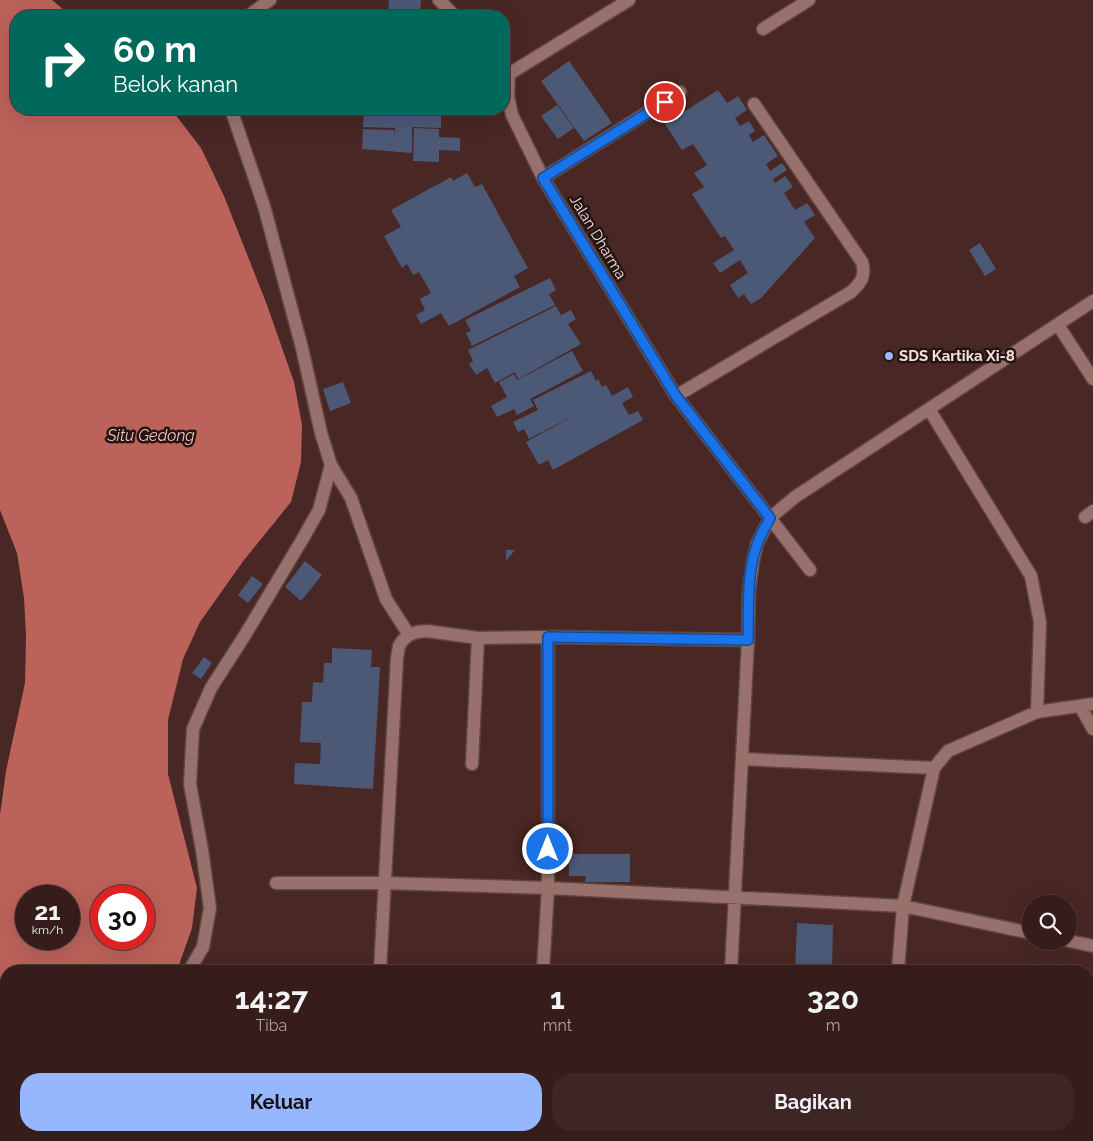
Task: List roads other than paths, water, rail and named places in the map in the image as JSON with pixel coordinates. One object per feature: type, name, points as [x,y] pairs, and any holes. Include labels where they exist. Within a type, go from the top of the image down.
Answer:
[{"type":"street","points":[[256,10],[270,0]]},
{"type":"street","points":[[439,0],[450,10]]},
{"type":"street","name":"Jalan Dharma","points":[[510,69],[629,0]]},
{"type":"street","points":[[763,29],[808,0]]},
{"type":"street","points":[[543,178],[680,92]]},
{"type":"street","points":[[676,396],[850,292],[859,284],[863,277],[864,269],[862,262],[754,104]]},
{"type":"street","name":"Jalan Dharma","points":[[510,106],[512,115],[543,178],[676,396],[810,570]]},
{"type":"street","points":[[233,115],[264,206],[302,348],[330,465],[351,498],[386,599],[409,635]]},
{"type":"street","points":[[731,965],[749,590],[757,544],[770,518],[795,497],[1093,301]]},
{"type":"street","points":[[1058,325],[1093,379]]},
{"type":"street","points":[[929,409],[1031,576],[1040,622],[1037,712]]},
{"type":"street","points":[[192,965],[203,947],[210,908],[190,784],[193,729],[211,688],[264,604],[318,510],[330,465]]},
{"type":"street","points":[[380,965],[396,658],[399,646],[409,635],[417,632],[427,632],[478,638],[548,637],[748,640]]},
{"type":"street","points":[[543,965],[548,888],[548,637]]},
{"type":"street","points":[[472,764],[478,638]]},
{"type":"street","points":[[898,965],[903,906],[934,768],[948,752],[1037,712],[1093,704]]},
{"type":"street","points":[[1080,706],[1093,729]]},
{"type":"street","points":[[742,759],[934,768]]},
{"type":"street","points":[[276,883],[548,888],[903,906],[1022,931]]},
{"type":"street","points":[[1077,943],[1093,946]]},
{"type":"water","name":"Situ Gedong","points":[[0,0],[52,0],[64,10],[10,10],[10,115],[176,115],[201,148],[224,196],[267,305],[294,382],[302,425],[301,462],[291,502],[244,560],[200,622],[183,659],[168,720],[168,774],[197,888],[192,928],[179,965],[0,965],[0,815],[6,771],[25,683],[26,635],[24,598],[17,553],[0,510]]},
{"type":"place","name":"SDS Kartika Xi-8","points":[[889,356]]}]
